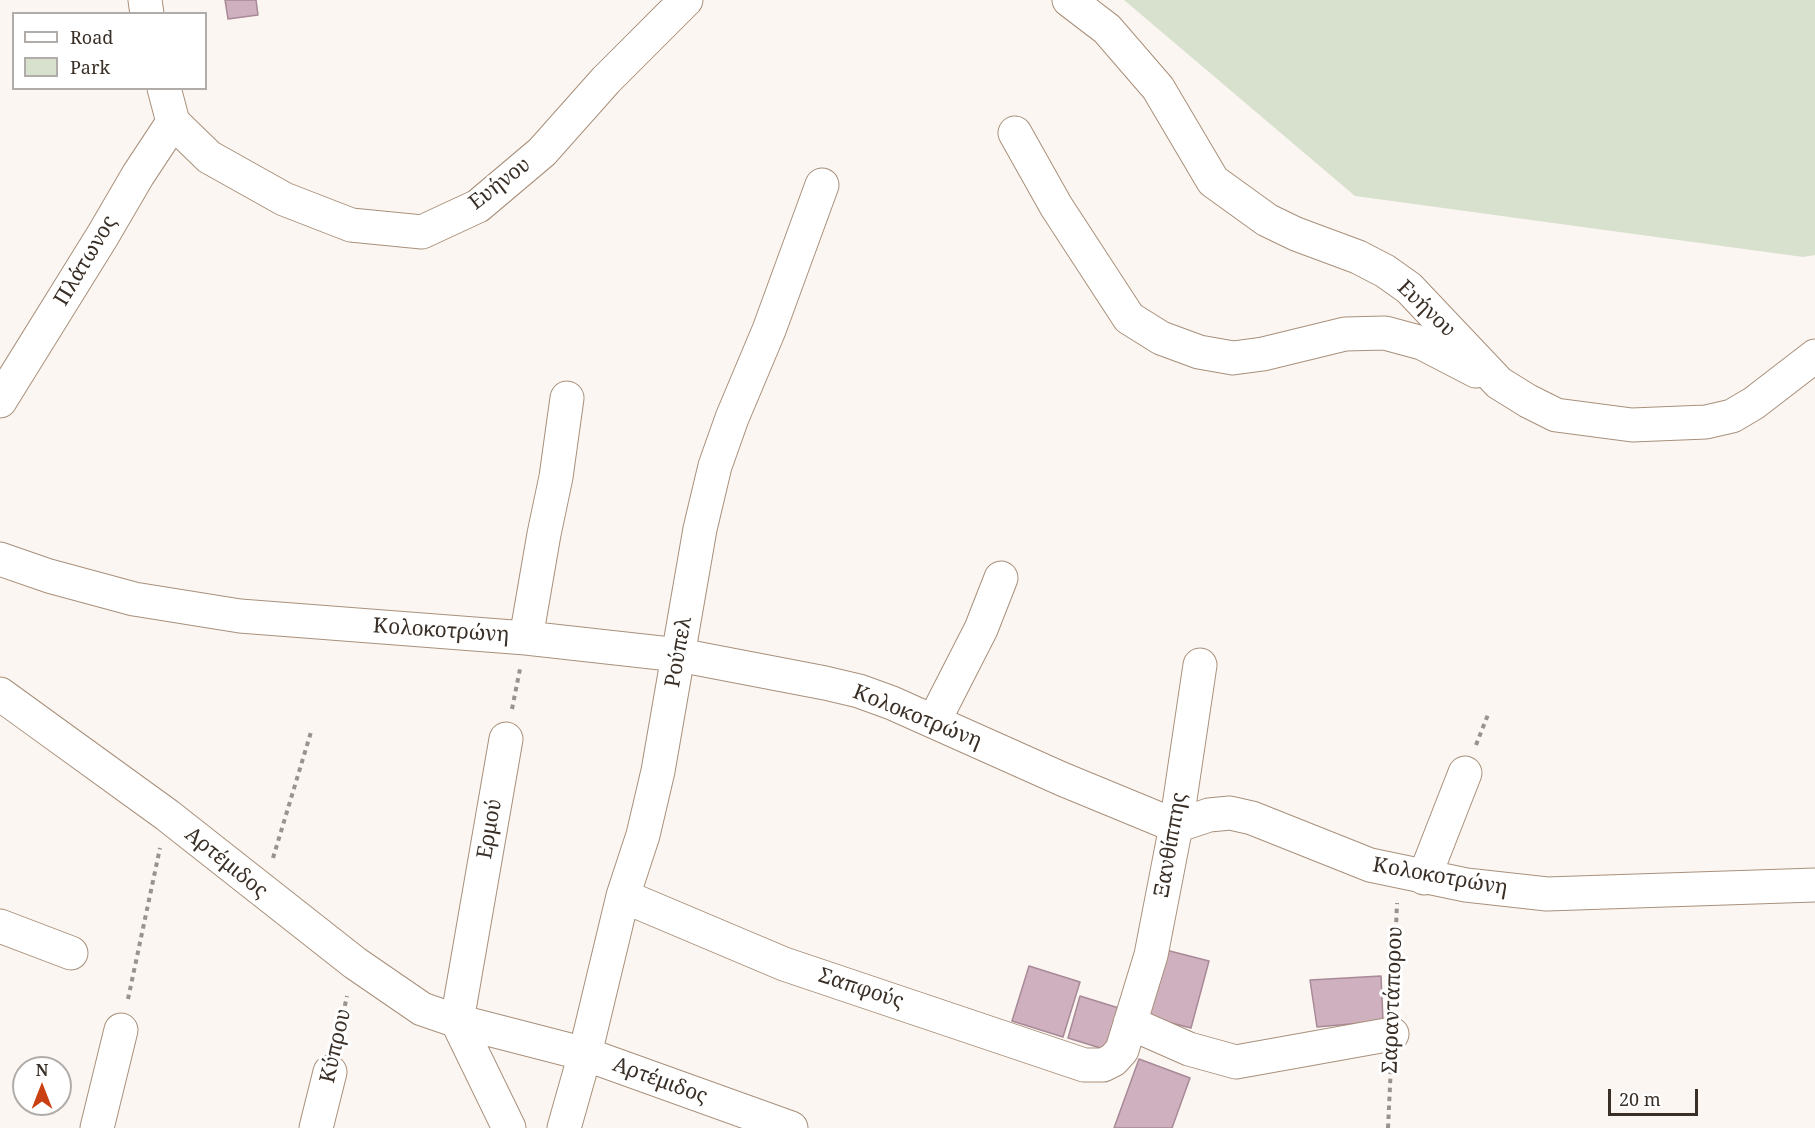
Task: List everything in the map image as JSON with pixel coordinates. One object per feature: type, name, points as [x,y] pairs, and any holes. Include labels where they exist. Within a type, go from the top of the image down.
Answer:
[{"type":"street","name":"Ευήνου","points":[[172,122],[209,157],[284,199],[351,225],[422,232],[478,206],[542,152],[606,80],[686,0]]},
{"type":"street","name":"Ευήνου","points":[[1069,0],[1107,29],[1158,88],[1213,181],[1266,220],[1358,257],[1385,271],[1426,304],[1498,383],[1556,415],[1632,425],[1706,422],[1732,416],[1754,403],[1815,356]]},
{"type":"street","points":[[164,90],[172,122]]},
{"type":"street","name":"Πλάτωνος","points":[[0,401],[172,122]]},
{"type":"street","points":[[1015,133],[1056,206],[1129,318],[1161,338],[1199,352],[1233,358],[1263,354],[1344,334],[1385,333],[1422,343],[1498,383]]},
{"type":"street","name":"Ρούπελ","points":[[564,1128],[585,1054],[623,896],[642,835],[658,771],[699,529],[715,466],[732,418],[769,330],[822,185]]},
{"type":"street","points":[[526,638],[543,534],[556,477],[567,398]]},
{"type":"street","name":"Κολοκοτρώνη","points":[[0,559],[49,576],[134,599],[240,616],[526,638],[679,655],[825,683],[860,691],[934,721],[1062,779],[1176,826],[1209,815],[1230,813],[1252,818],[1370,865],[1466,885],[1547,894],[1815,885]]},
{"type":"street","points":[[934,721],[981,629],[1001,578]]},
{"type":"street","name":"Ξανθίππης","points":[[1103,1065],[1113,1060],[1122,1050],[1151,956],[1176,826],[1200,665]]},
{"type":"street","name":"Αρτέμιδος","points":[[0,694],[167,815],[355,963],[422,1010],[457,1022],[585,1054],[790,1128]]},
{"type":"street","name":"Ερμού","points":[[457,1022],[506,739]]},
{"type":"street","points":[[1411,875],[1465,773]]},
{"type":"street","name":"Σαπφούς","points":[[623,896],[784,964],[1084,1065],[1103,1065]]},
{"type":"street","points":[[0,926],[71,953]]},
{"type":"street","points":[[457,1022],[509,1128]]},
{"type":"street","points":[[1130,1023],[1189,1049],[1236,1062],[1392,1034]]},
{"type":"street","points":[[96,1128],[121,1030]]},
{"type":"street","name":"Κύπρου","points":[[316,1128],[330,1072]]},
{"type":"path","points":[[506,739],[526,638]]},
{"type":"path","points":[[263,892],[311,732]]},
{"type":"path","points":[[121,1030],[167,815]]},
{"type":"path","name":"Σαραντάπορου","points":[[1388,1128],[1392,1034],[1411,875]]},
{"type":"path","name":"Κύπρου","points":[[330,1072],[355,963]]},
{"type":"green space","points":[[1124,0],[1815,0],[1815,255],[1803,257],[1355,196]]},
{"type":"building","points":[[225,0],[256,0],[258,15],[228,19]]},
{"type":"building","points":[[1162,949],[1209,961],[1191,1028],[1144,1016]]},
{"type":"building","points":[[1029,966],[1080,982],[1063,1037],[1012,1021]]},
{"type":"building","points":[[1381,976],[1383,1021],[1317,1027],[1310,980]]},
{"type":"building","points":[[1080,996],[1122,1009],[1110,1051],[1068,1038]]},
{"type":"building","points":[[1139,1059],[1190,1078],[1172,1128],[1114,1128]]}]
